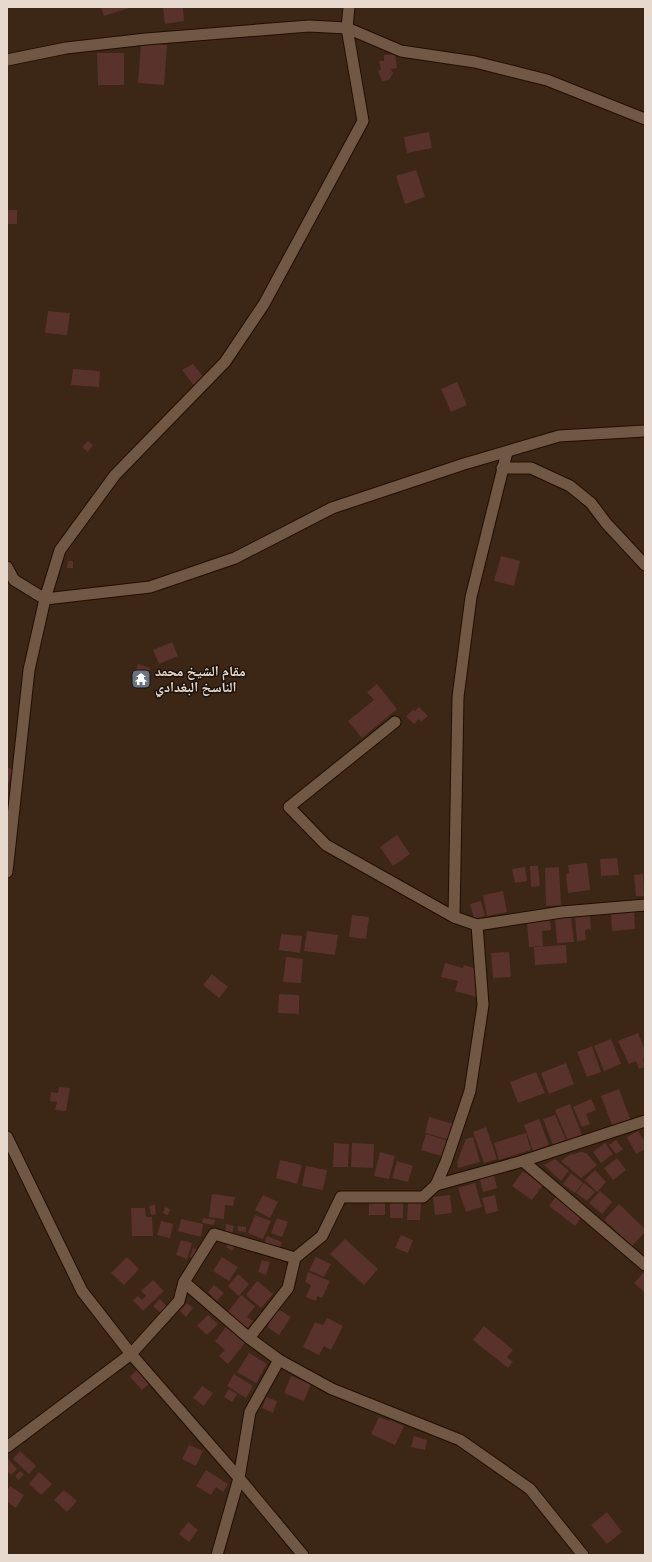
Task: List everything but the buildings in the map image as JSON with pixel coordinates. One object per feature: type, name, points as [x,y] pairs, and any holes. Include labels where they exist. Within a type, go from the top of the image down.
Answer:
[{"type":"street","points":[[7,872],[29,670],[45,599],[60,550],[111,481],[225,362],[264,304],[363,121],[347,28],[349,7]]},
{"type":"street","points":[[7,60],[66,48],[146,39],[309,26],[347,28],[401,51],[476,62],[547,80],[645,119]]},
{"type":"street","points":[[7,567],[14,580],[45,599],[150,587],[235,558],[332,508],[464,464],[559,436],[645,430]]},
{"type":"street","points":[[454,917],[458,697],[471,598],[507,452]]},
{"type":"street","points":[[502,468],[531,468],[570,486],[591,503],[606,523],[645,565]]},
{"type":"street","points":[[395,722],[289,806],[326,845],[454,917],[477,925],[562,912],[645,905]]},
{"type":"street","points":[[249,1338],[288,1288],[295,1258],[322,1236],[341,1197],[423,1197],[436,1185],[446,1162],[470,1092],[483,1005],[477,925]]},
{"type":"street","points":[[436,1185],[643,1125]]},
{"type":"street","points":[[7,1137],[82,1291],[131,1354],[240,1478],[303,1555]]},
{"type":"street","points":[[523,1161],[645,1265]]},
{"type":"street","points":[[7,1446],[131,1354],[179,1301],[184,1282],[214,1234],[295,1258]]},
{"type":"street","points":[[184,1282],[249,1338],[279,1360],[332,1389],[460,1440],[530,1489],[583,1555]]},
{"type":"street","points":[[216,1555],[240,1478],[250,1412],[279,1360]]},
{"type":"place","name":"مقام الشيخ محمد الناسخ البغدادي","points":[[141,679]]}]
